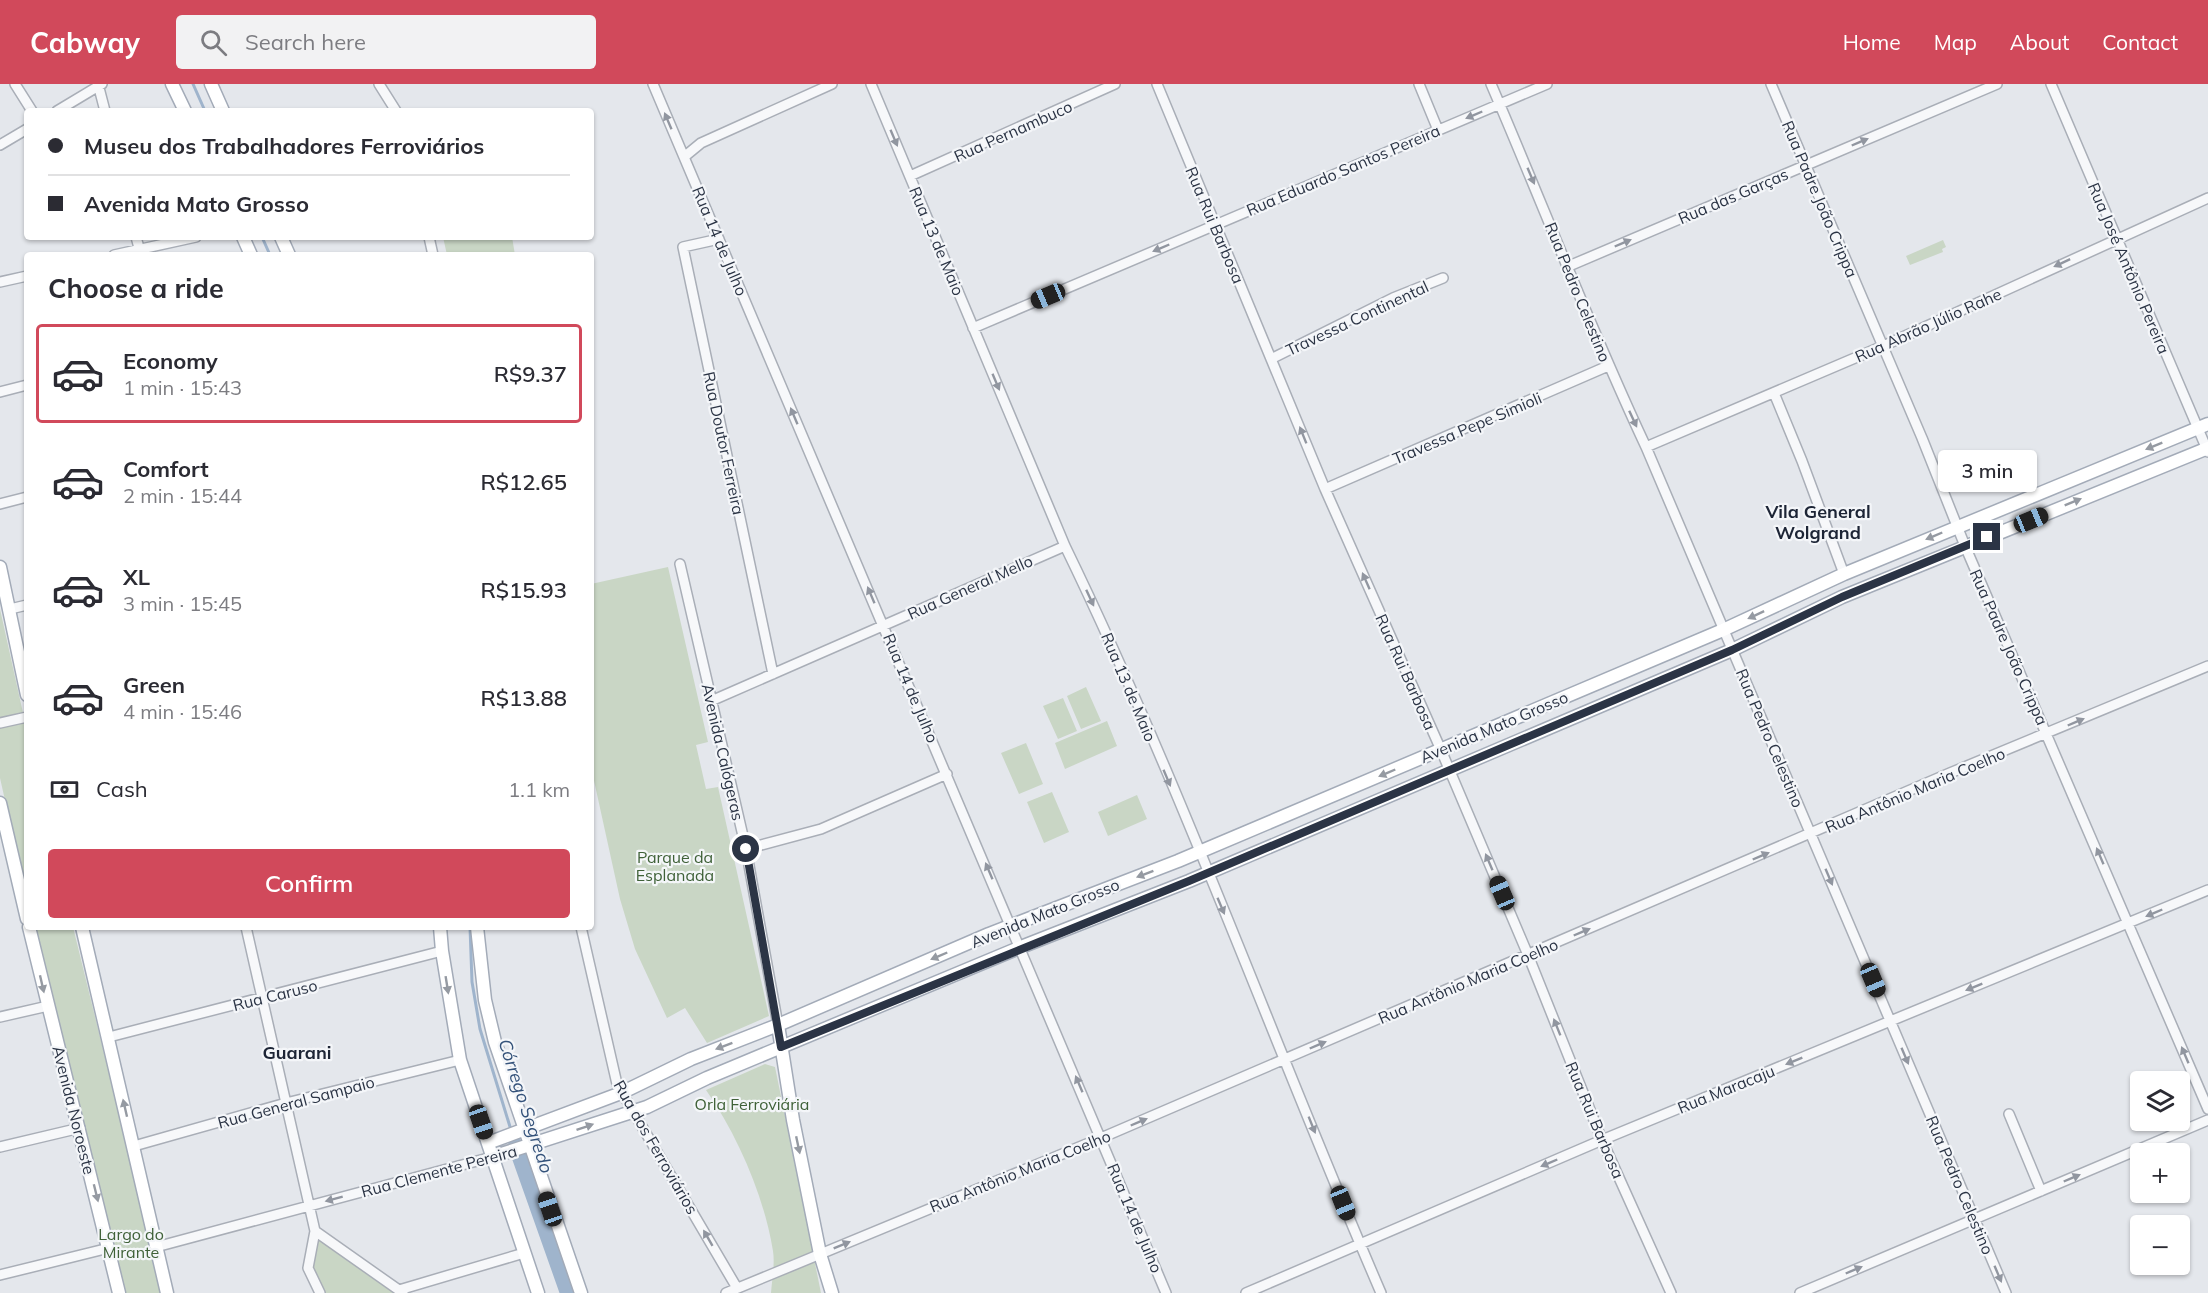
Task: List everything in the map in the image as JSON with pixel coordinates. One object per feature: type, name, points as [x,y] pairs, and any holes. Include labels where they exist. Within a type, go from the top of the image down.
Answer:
[{"type":"main road","points":[[172,84],[184,108]]},
{"type":"main road","points":[[211,84],[222,108]]},
{"type":"main road","name":"Avenida Mato Grosso","points":[[778,1025],[1012,925],[1199,852],[1724,630],[1844,574],[2203,426]]},
{"type":"main road","name":"Avenida Mato Grosso","points":[[781,1047],[1021,947],[1208,873],[1732,650],[1842,597],[2208,450]]},
{"type":"main road","points":[[0,567],[24,680]]},
{"type":"main road","points":[[1842,597],[1847,583],[1844,574]]},
{"type":"main road","points":[[0,803],[4,835],[24,908]]},
{"type":"main road","name":"Avenida Noroeste","points":[[30,930],[119,1293]]},
{"type":"main road","points":[[83,930],[167,1293]]},
{"type":"main road","points":[[440,930],[460,1060],[492,1142],[538,1293]]},
{"type":"main road","points":[[477,930],[487,1010],[519,1132],[581,1293]]},
{"type":"main road","name":"Avenida Calógeras","points":[[778,1025],[820,1254],[832,1293]]},
{"type":"main road","name":"Rua Clemente Pereira","points":[[492,1142],[621,1093],[700,1055],[778,1025]]},
{"type":"main road","name":"Rua Clemente Pereira","points":[[496,1156],[634,1111],[781,1047]]},
{"type":"street","points":[[15,84],[30,108]]},
{"type":"street","points":[[379,84],[394,108]]},
{"type":"street","name":"Rua 14 de Julho","points":[[653,84],[1012,925],[1166,1293]]},
{"type":"street","points":[[684,157],[701,143],[832,84]]},
{"type":"street","name":"Rua 13 de Maio","points":[[871,84],[1065,546],[1094,605],[1208,873],[1381,1293]]},
{"type":"street","name":"Rua Pernambuco","points":[[910,176],[1115,84]]},
{"type":"street","name":"Rua Rui Barbosa","points":[[1157,84],[1325,489],[1441,750],[1528,955],[1602,1140],[1671,1293]]},
{"type":"street","points":[[1419,84],[1438,130]]},
{"type":"street","name":"Rua Pedro Celestino","points":[[1491,84],[1569,266],[1608,366],[1646,447],[2006,1293]]},
{"type":"street","name":"Rua Eduardo Santos Pereira","points":[[974,328],[1547,84]]},
{"type":"street","name":"Rua Padre João Crippa","points":[[1771,84],[1883,346],[1965,546],[2208,1109]]},
{"type":"street","name":"Rua das Garças","points":[[1569,266],[1997,84]]},
{"type":"street","name":"Rua José Antônio Pereira","points":[[2051,84],[2115,239],[2203,426],[2208,450]]},
{"type":"street","points":[[62,108],[100,85],[104,108]]},
{"type":"street","points":[[0,145],[24,131]]},
{"type":"street","name":"Rua Abrão Júlio Rahe","points":[[1646,447],[1883,346],[2208,198]]},
{"type":"street","name":"Rua Doutor Ferreira","points":[[719,239],[683,247],[773,674]]},
{"type":"street","points":[[140,252],[185,240]]},
{"type":"street","points":[[0,282],[24,277]]},
{"type":"street","name":"Travessa Continental","points":[[1271,359],[1394,298],[1443,278]]},
{"type":"street","name":"Travessa Pepe Simioli","points":[[1325,489],[1608,366]]},
{"type":"street","points":[[0,392],[24,387]]},
{"type":"street","points":[[1774,393],[1844,574]]},
{"type":"street","points":[[0,504],[24,498]]},
{"type":"street","name":"Rua General Mello","points":[[711,702],[1065,546]]},
{"type":"street","name":"Avenida Calógeras","points":[[680,564],[746,849],[778,1025]]},
{"type":"street","points":[[10,609],[24,606]]},
{"type":"street","name":"Rua Antônio Maria Coelho","points":[[726,1293],[1101,1138],[1811,835],[1950,773],[2208,666]]},
{"type":"street","points":[[0,723],[24,718]]},
{"type":"street","points":[[746,849],[822,829],[947,774]]},
{"type":"street","name":"Rua Maracaju","points":[[1246,1293],[1602,1140],[2208,890]]},
{"type":"street","points":[[247,930],[315,1232],[308,1268],[320,1293]]},
{"type":"street","name":"Rua dos Ferroviários","points":[[582,930],[621,1093],[634,1111],[737,1288]]},
{"type":"street","name":"Rua Caruso","points":[[109,1037],[442,951]]},
{"type":"street","points":[[0,1017],[48,1006]]},
{"type":"street","name":"Rua General Sampaio","points":[[134,1146],[286,1103],[460,1060]]},
{"type":"street","points":[[2009,1114],[2041,1191]]},
{"type":"street","points":[[1800,1293],[2208,1120]]},
{"type":"street","points":[[0,1148],[80,1128]]},
{"type":"street","name":"Rua Clemente Pereira","points":[[156,1247],[496,1156]]},
{"type":"street","points":[[315,1232],[401,1292],[524,1253]]},
{"type":"street","points":[[0,1275],[109,1248]]},
{"type":"green space","points":[[444,240],[512,240],[514,252],[446,252]]},
{"type":"green space","points":[[1943,240],[1946,247],[1942,249],[1943,252],[1910,265],[1906,256]]},
{"type":"green space","name":"Parque da Esplanada","points":[[668,567],[708,742],[696,745],[706,789],[718,787],[769,1016],[707,1043],[685,1008],[667,1018],[635,949],[620,899],[594,781],[594,583]]},
{"type":"green space","points":[[0,609],[24,717],[24,885],[0,778]]},
{"type":"green space","points":[[1086,687],[1101,721],[1081,729],[1067,696]]},
{"type":"green space","points":[[1063,698],[1077,731],[1058,739],[1043,706]]},
{"type":"green space","points":[[1107,721],[1117,746],[1065,769],[1055,743]]},
{"type":"green space","points":[[1026,743],[1043,784],[1019,794],[1001,753]]},
{"type":"green space","points":[[1052,792],[1069,832],[1044,843],[1027,802]]},
{"type":"green space","points":[[1137,795],[1147,819],[1108,836],[1098,812]]},
{"type":"green space","name":"Largo do Mirante","points":[[35,930],[74,930],[152,1249],[160,1293],[123,1293]]},
{"type":"green space","name":"Orla Ferroviária","points":[[765,1064],[775,1067],[821,1293],[771,1293],[774,1256],[763,1209],[739,1147],[706,1090]]},
{"type":"green space","points":[[315,1231],[403,1293],[320,1293],[308,1268]]},
{"type":"waterway","name":"Córrego Segredo","points":[[193,84],[204,108]]},
{"type":"waterway","name":"Córrego Segredo","points":[[263,240],[269,252]]},
{"type":"waterway","name":"Córrego Segredo","points":[[470,930],[472,982],[480,1029],[511,1130]]},
{"type":"waterway","name":"Córrego Segredo","points":[[516,1146],[568,1293]]},
{"type":"district","name":"Vila General Wolgrand","points":[[1818,521]]},
{"type":"district","name":"Guarani","points":[[297,1052]]},
{"type":"route","points":[[746,849],[781,1047],[1021,947],[1189,881],[1732,650],[1842,597],[1987,537]]}]
